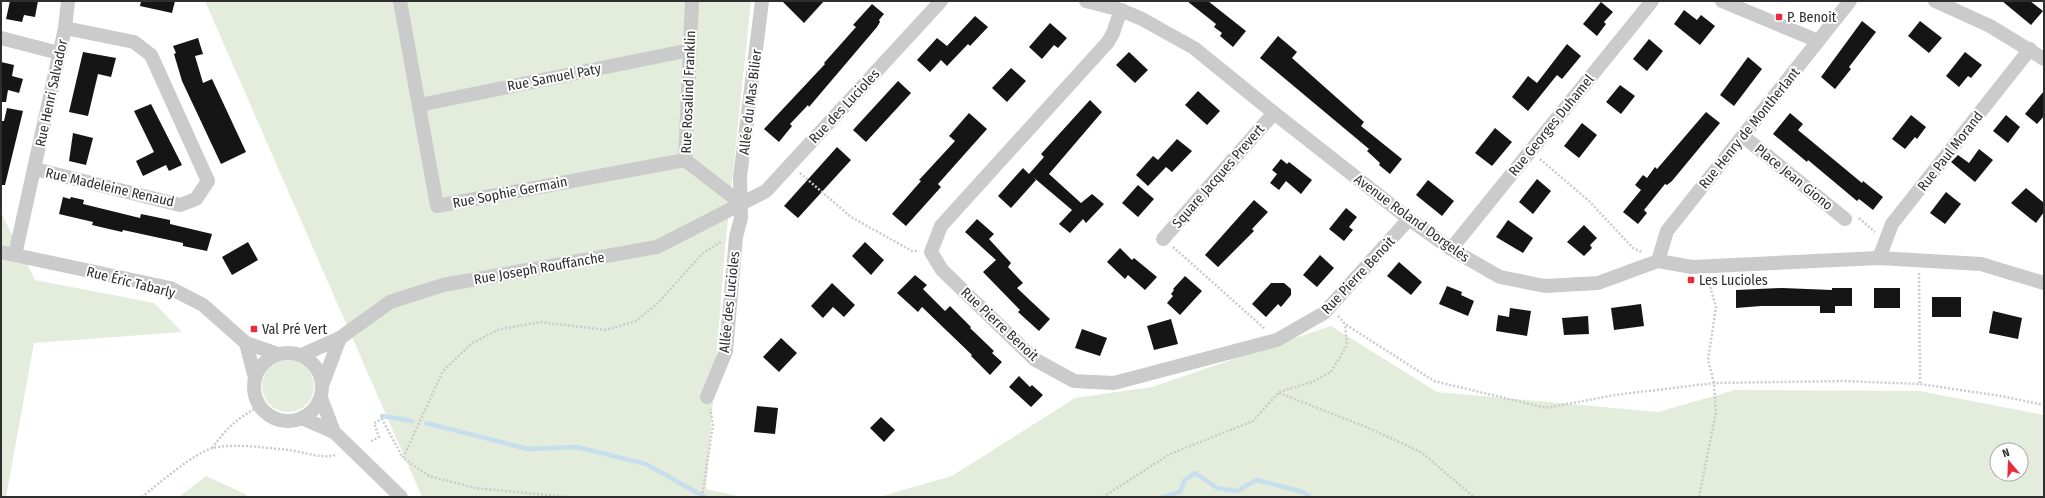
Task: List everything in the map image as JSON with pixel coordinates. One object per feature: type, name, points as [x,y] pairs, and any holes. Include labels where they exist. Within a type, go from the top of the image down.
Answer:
[{"type":"street","name":"Rue Henri Salvador","points":[[8,254],[35,169],[65,28],[68,1]]},
{"type":"street","points":[[400,1],[419,105]]},
{"type":"street","name":"Rue Rosalind Franklin","points":[[692,1],[685,160],[742,204]]},
{"type":"street","name":"Allée du Mas Bilier","points":[[742,204],[740,177],[762,1]]},
{"type":"street","name":"Rue des Lucioles","points":[[742,204],[766,190],[941,1]]},
{"type":"street","name":"Avenue Roland Dorgelès","points":[[1086,1],[1121,10],[1169,33],[1194,48],[1409,219],[1451,249],[1500,277],[1545,286],[1598,283],[1658,260]]},
{"type":"street","name":"Rue Georges Duhamel","points":[[1451,249],[1652,1]]},
{"type":"street","points":[[1722,1],[1818,41]]},
{"type":"street","name":"Rue Henry de Montherlant","points":[[1658,260],[1667,231],[1850,1]]},
{"type":"street","points":[[1935,1],[1990,26],[2030,48],[2044,59]]},
{"type":"street","points":[[931,252],[940,226],[1108,42],[1113,33],[1121,10]]},
{"type":"street","name":"Rue Madeleine Renaud","points":[[35,169],[180,204],[196,199],[208,181],[151,55],[134,42],[65,28]]},
{"type":"street","points":[[1,38],[59,53]]},
{"type":"street","name":"Rue Paul Morand","points":[[1879,258],[1892,224],[2030,48]]},
{"type":"street","name":"Rue Samuel Paty","points":[[419,105],[690,50]]},
{"type":"street","name":"Rue Sophie Germain","points":[[419,105],[436,206],[685,160]]},
{"type":"street","name":"Square Jacques Prevert","points":[[1163,239],[1274,113]]},
{"type":"street","name":"Place Jean Giono","points":[[1743,136],[1845,219]]},
{"type":"street","name":"Allée des Lucioles","points":[[707,397],[726,351],[736,237],[741,218],[742,204]]},
{"type":"street","name":"Rue Joseph Rouffanche","points":[[340,338],[390,302],[443,286],[657,247],[742,204]]},
{"type":"street","name":"Rue Pierre Benoit","points":[[931,252],[942,270],[1034,359],[1074,381],[1114,383],[1277,340],[1324,313],[1409,219]]},
{"type":"street","name":"Rue Éric Tabarly","points":[[8,254],[170,288],[203,305],[246,343],[278,354]]},
{"type":"street","points":[[1658,260],[1692,267],[1879,258],[1919,260],[1981,264],[2044,283]]},
{"type":"street","points":[[302,355],[340,338]]},
{"type":"street","points":[[246,343],[255,378],[254,388],[260,406],[268,414],[279,420],[290,421],[310,414],[321,398],[323,383],[340,338]]},
{"type":"street","points":[[255,378],[260,368],[268,359],[278,354],[294,353],[302,355],[316,366],[323,383]]},
{"type":"street","points":[[321,398],[334,432]]},
{"type":"street","points":[[302,418],[334,432],[401,497]]},
{"type":"path","points":[[1531,150],[1589,201],[1633,248],[1658,260]]},
{"type":"path","points":[[791,164],[851,217],[912,251],[931,252]]},
{"type":"path","points":[[1845,219],[1854,214],[1886,241]]},
{"type":"path","points":[[403,458],[443,371],[472,343],[500,329],[541,322],[606,330],[636,321],[659,302],[702,254],[722,241],[736,237]]},
{"type":"path","points":[[1163,239],[1277,340]]},
{"type":"path","points":[[1919,260],[1920,384]]},
{"type":"path","points":[[1699,497],[1716,412],[1714,383],[1708,360],[1716,307],[1705,267]]},
{"type":"path","points":[[1330,307],[1345,324],[1434,381],[1546,408],[1615,395],[1714,383],[1845,381],[1920,384],[2001,396],[2044,405]]},
{"type":"path","points":[[1103,497],[1170,454],[1253,421],[1279,392],[1312,382],[1331,372],[1347,344],[1345,324]]},
{"type":"path","points":[[1279,392],[1366,427],[1421,452],[1474,497]]},
{"type":"path","points":[[702,497],[713,424],[707,397]]},
{"type":"path","points":[[142,497],[195,457],[212,448],[228,427],[240,417],[260,406]]},
{"type":"path","points":[[371,441],[379,437],[374,423],[382,419],[403,458],[428,476],[474,488],[567,497]]},
{"type":"path","points":[[212,448],[252,447],[300,451],[330,457],[335,456]]},
{"type":"green space","points":[[205,1],[751,1],[725,249],[706,489],[742,497],[422,497]]},
{"type":"green space","points":[[1,213],[35,280],[154,303],[182,332],[34,343],[6,497],[1,497]]},
{"type":"green space","points":[[1331,326],[1437,392],[1658,412],[1735,390],[1919,391],[2044,415],[2044,497],[879,497],[952,476],[1075,398],[1152,387]]},
{"type":"green space","points":[[283,360],[293,360],[302,364],[310,372],[314,381],[314,391],[310,400],[302,408],[293,412],[283,412],[274,408],[266,400],[262,391],[262,381],[266,372],[274,364]]},
{"type":"green space","points":[[206,476],[247,495],[245,497],[179,497]]},
{"type":"building","points":[[10,1],[38,1],[35,17],[24,15],[22,22],[6,19]]},
{"type":"building","points":[[141,1],[175,1],[172,13],[140,6]]},
{"type":"building","points":[[782,1],[824,1],[804,23]]},
{"type":"building","points":[[1187,1],[1208,1],[1246,31],[1233,47],[1220,36],[1222,33],[1214,27],[1216,24]]},
{"type":"building","points":[[2002,1],[2030,1],[2043,11],[2031,25]]},
{"type":"building","points":[[1601,2],[1613,12],[1604,22],[1606,24],[1597,36],[1583,24]]},
{"type":"building","points":[[872,4],[884,14],[879,20],[880,22],[877,27],[809,107],[808,105],[790,124],[792,126],[779,142],[764,129],[825,64],[824,63],[856,27],[853,25]]},
{"type":"building","points":[[1684,10],[1697,20],[1701,15],[1715,26],[1700,45],[1674,24]]},
{"type":"building","points":[[975,16],[988,27],[970,46],[968,44],[947,66],[941,60],[930,72],[917,60],[937,38],[947,46]]},
{"type":"building","points":[[1862,21],[1876,32],[1849,67],[1851,69],[1835,89],[1821,77]]},
{"type":"building","points":[[1920,21],[1942,38],[1929,53],[1908,36]]},
{"type":"building","points":[[1050,23],[1067,38],[1058,48],[1054,45],[1042,59],[1029,47]]},
{"type":"building","points":[[1278,36],[1297,52],[1292,58],[1364,122],[1361,126],[1402,159],[1390,174],[1379,165],[1380,163],[1367,151],[1369,149],[1260,58]]},
{"type":"building","points":[[198,38],[203,54],[195,56],[203,83],[212,79],[246,152],[221,164],[182,81],[174,54],[176,53],[173,46]]},
{"type":"building","points":[[1649,39],[1663,51],[1647,71],[1633,59]]},
{"type":"building","points":[[1567,44],[1581,56],[1562,79],[1557,75],[1528,111],[1512,97],[1528,76],[1537,83]]},
{"type":"building","points":[[83,52],[116,58],[111,77],[98,74],[88,116],[69,112]]},
{"type":"building","points":[[1129,52],[1148,70],[1135,83],[1116,65]]},
{"type":"building","points":[[1965,52],[1982,65],[1971,78],[1968,76],[1959,87],[1946,76]]},
{"type":"building","points":[[1748,57],[1762,69],[1734,106],[1720,95]]},
{"type":"building","points":[[1,62],[14,65],[12,76],[23,79],[19,93],[8,90],[6,102],[1,102]]},
{"type":"building","points":[[1011,68],[1026,81],[1007,102],[992,88]]},
{"type":"building","points":[[898,81],[911,93],[866,142],[853,130]]},
{"type":"building","points":[[1620,85],[1635,96],[1621,114],[1606,102]]},
{"type":"building","points":[[1198,91],[1220,111],[1207,125],[1185,105]]},
{"type":"building","points":[[2044,91],[2044,116],[2037,124],[2025,114]]},
{"type":"building","points":[[1090,100],[1102,112],[1049,174],[1081,203],[1092,194],[1104,204],[1086,223],[1083,219],[1070,233],[1059,224],[1072,210],[1033,177],[1036,180],[1011,208],[998,196],[1023,168],[1029,174],[1044,157],[1041,154]]},
{"type":"building","points":[[151,104],[182,165],[169,171],[166,165],[143,176],[136,161],[154,152],[134,111]]},
{"type":"building","points":[[7,108],[23,111],[5,185],[1,185],[1,121],[4,121]]},
{"type":"building","points":[[1706,112],[1720,123],[1672,181],[1667,185],[1665,184],[1644,210],[1647,213],[1638,224],[1623,212],[1641,190],[1635,185],[1643,175],[1647,178],[1655,167],[1657,169]]},
{"type":"building","points":[[969,113],[987,129],[938,184],[941,187],[906,226],[892,214],[921,181],[919,180],[955,141],[949,136]]},
{"type":"building","points":[[1790,113],[1803,124],[1798,130],[1862,183],[1863,181],[1883,197],[1873,210],[1859,199],[1857,201],[1808,160],[1807,162],[1773,134]]},
{"type":"building","points":[[1911,115],[1926,127],[1917,139],[1915,137],[1905,149],[1892,139]]},
{"type":"building","points":[[2006,115],[2020,127],[2008,143],[1993,131]]},
{"type":"building","points":[[1582,123],[1597,135],[1579,158],[1564,146]]},
{"type":"building","points":[[1495,128],[1512,142],[1492,166],[1475,153]]},
{"type":"building","points":[[73,133],[93,138],[86,165],[69,161]]},
{"type":"building","points":[[1177,139],[1192,151],[1172,172],[1166,167],[1148,186],[1136,175],[1153,156],[1158,160]]},
{"type":"building","points":[[837,147],[851,160],[798,218],[784,206]]},
{"type":"building","points":[[1979,149],[1993,160],[1975,182],[1951,162],[1958,155],[1969,163]]},
{"type":"building","points":[[1281,159],[1287,164],[1289,162],[1312,180],[1301,194],[1286,181],[1279,190],[1270,183],[1277,174],[1272,170]]},
{"type":"building","points":[[1537,179],[1551,191],[1533,214],[1519,202]]},
{"type":"building","points":[[1428,180],[1454,201],[1442,216],[1416,195]]},
{"type":"building","points":[[1138,185],[1154,199],[1138,217],[1122,203]]},
{"type":"building","points":[[2026,188],[2044,203],[2044,212],[2036,223],[2011,203]]},
{"type":"building","points":[[1946,192],[1961,204],[1945,224],[1930,213]]},
{"type":"building","points":[[63,197],[84,200],[83,204],[140,218],[141,214],[170,220],[170,224],[212,234],[207,251],[183,246],[183,243],[92,225],[93,222],[59,214]]},
{"type":"building","points":[[1254,200],[1268,212],[1252,229],[1254,231],[1218,267],[1205,255]]},
{"type":"building","points":[[1346,208],[1357,217],[1349,227],[1353,230],[1344,241],[1329,229]]},
{"type":"building","points":[[977,219],[994,234],[989,239],[1011,263],[1008,267],[1023,283],[1017,288],[1050,319],[1039,331],[1018,312],[1020,310],[983,272],[996,260],[965,232]]},
{"type":"building","points":[[1508,220],[1533,238],[1523,253],[1496,237]]},
{"type":"building","points":[[1584,225],[1597,238],[1590,245],[1592,248],[1584,256],[1567,242]]},
{"type":"building","points":[[248,242],[258,260],[232,275],[222,257]]},
{"type":"building","points":[[865,242],[884,260],[871,275],[852,256]]},
{"type":"building","points":[[1120,248],[1132,260],[1134,258],[1157,277],[1145,290],[1128,275],[1125,279],[1107,262]]},
{"type":"building","points":[[1320,255],[1334,268],[1317,287],[1303,275]]},
{"type":"building","points":[[1399,262],[1422,282],[1411,295],[1387,276]]},
{"type":"building","points":[[915,275],[927,285],[923,289],[945,311],[950,306],[994,351],[992,353],[1002,362],[990,375],[971,356],[972,355],[922,307],[918,312],[897,293]]},
{"type":"building","points":[[1185,276],[1202,291],[1180,315],[1167,303],[1173,296],[1171,294],[1174,290],[1173,289]]},
{"type":"building","points":[[832,283],[855,305],[844,317],[833,307],[823,318],[811,306]]},
{"type":"building","points":[[1271,283],[1284,283],[1291,289],[1291,295],[1281,307],[1278,304],[1266,317],[1252,304]]},
{"type":"building","points":[[1447,286],[1462,292],[1461,295],[1474,301],[1468,316],[1439,304]]},
{"type":"building","points":[[1782,288],[1832,290],[1832,288],[1852,288],[1852,306],[1835,306],[1835,313],[1820,313],[1820,306],[1761,306],[1736,308],[1736,290]]},
{"type":"building","points":[[1874,288],[1900,288],[1900,308],[1874,308]]},
{"type":"building","points":[[1932,297],[1961,297],[1961,317],[1932,317]]},
{"type":"building","points":[[1641,304],[1644,326],[1614,330],[1611,308]]},
{"type":"building","points":[[1510,308],[1531,311],[1527,336],[1496,331],[1498,315],[1509,317]]},
{"type":"building","points":[[1993,311],[2022,318],[2018,339],[1989,333]]},
{"type":"building","points":[[1588,316],[1589,334],[1564,335],[1562,318]]},
{"type":"building","points":[[1171,319],[1178,344],[1154,350],[1147,326]]},
{"type":"building","points":[[1082,329],[1107,338],[1100,356],[1075,348]]},
{"type":"building","points":[[781,338],[797,353],[779,372],[763,357]]},
{"type":"building","points":[[1019,376],[1030,387],[1032,385],[1043,395],[1031,407],[1009,387]]},
{"type":"building","points":[[757,406],[778,408],[775,434],[754,432]]},
{"type":"building","points":[[881,417],[895,430],[884,442],[870,428]]},
{"type":"waterway","points":[[382,416],[412,421]]},
{"type":"waterway","points":[[426,423],[528,449],[577,447],[646,464],[705,497]]},
{"type":"waterway","points":[[1163,497],[1180,492],[1185,480],[1195,473],[1217,488],[1237,491],[1257,480],[1303,492],[1310,497]]},
{"type":"place","name":"P. Benoit","points":[[1779,17]]},
{"type":"place","name":"Les Lucioles","points":[[1691,280]]},
{"type":"place","name":"Val Pré Vert","points":[[254,329]]}]
